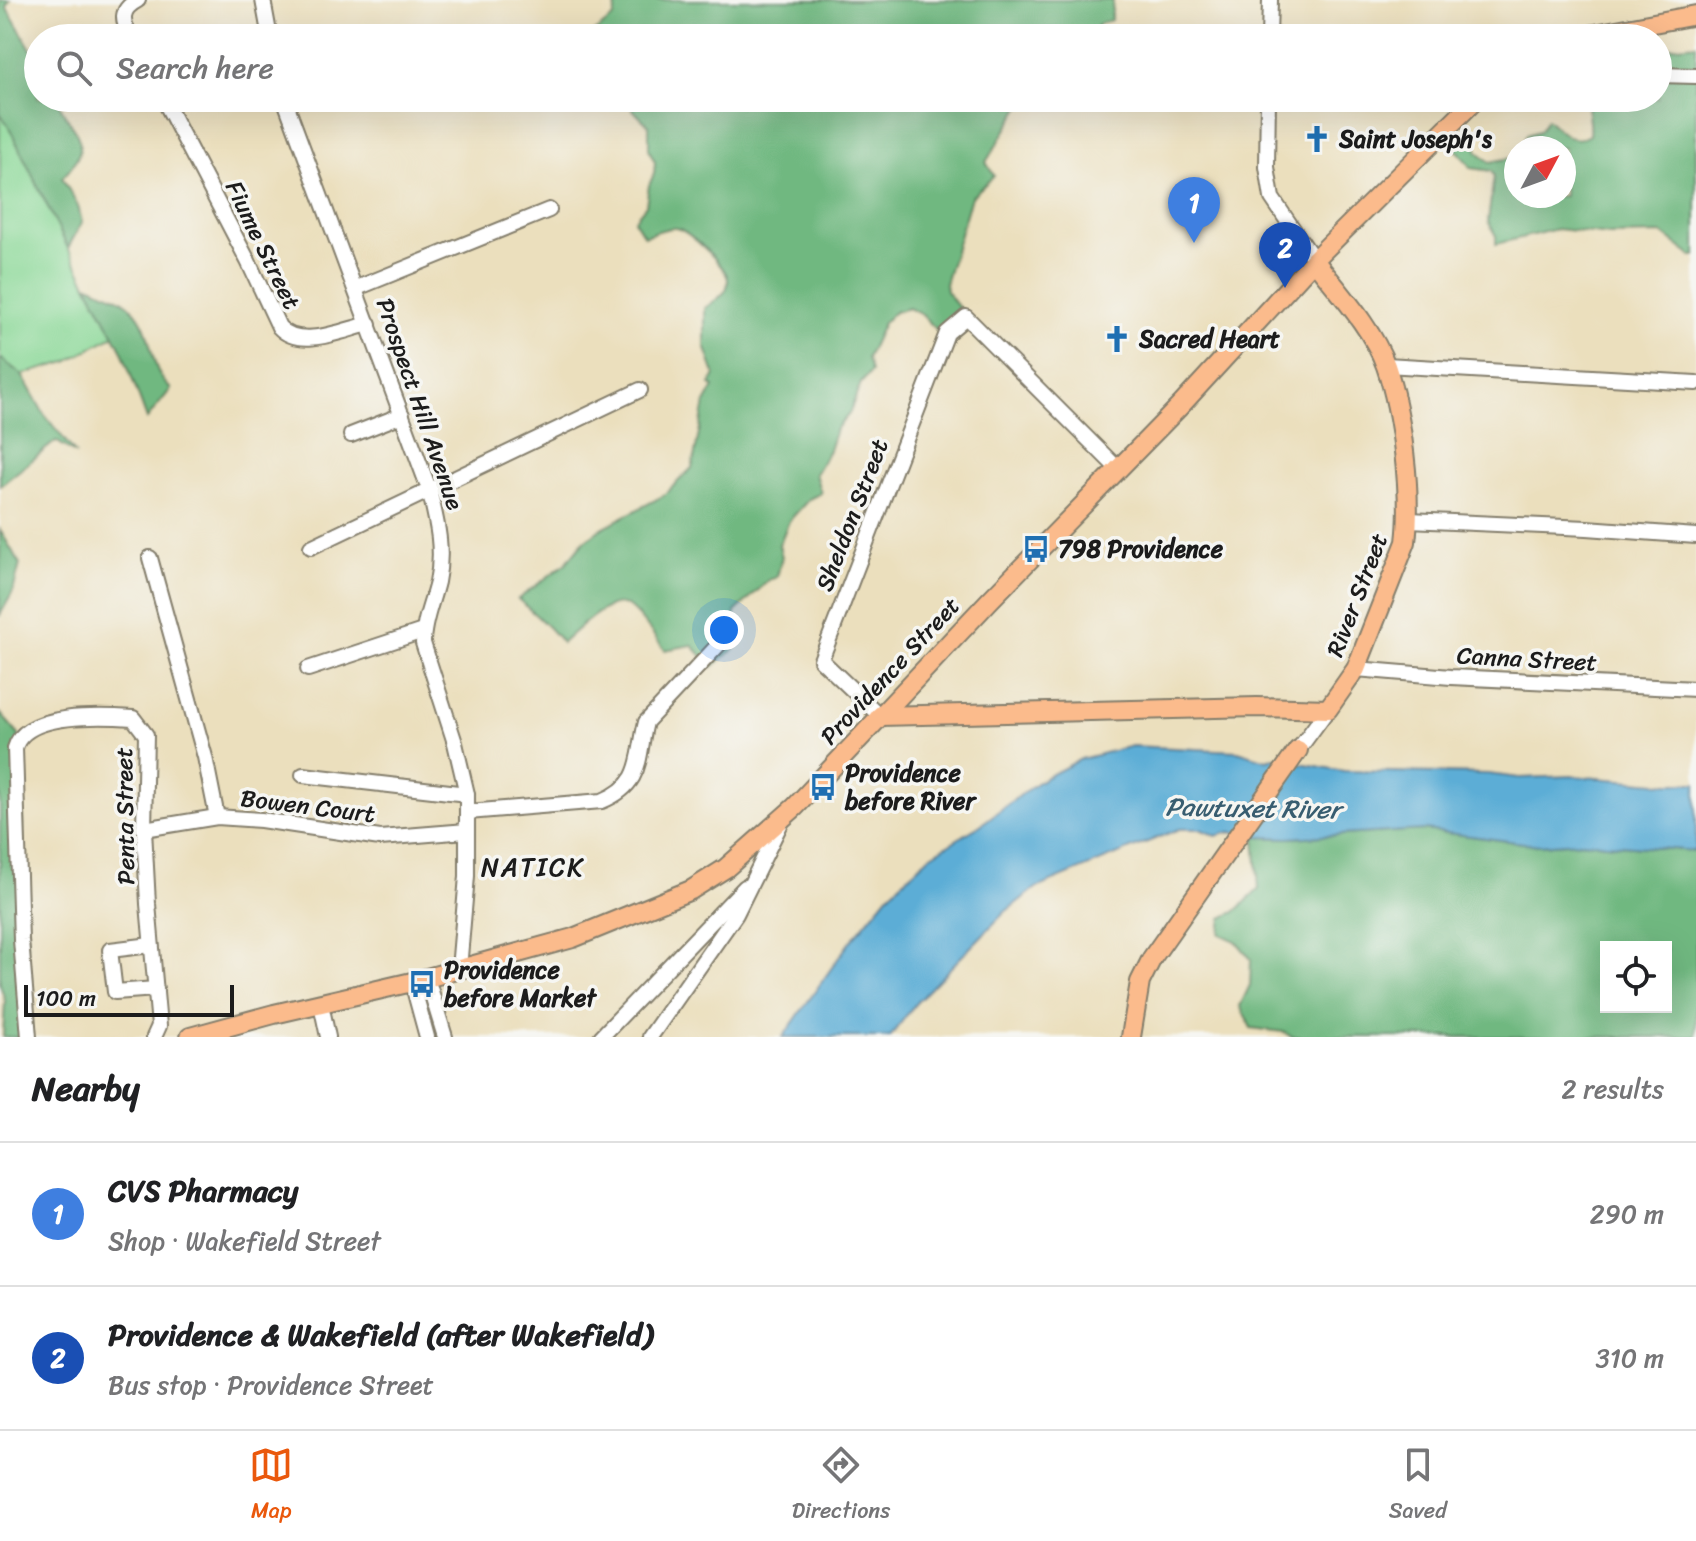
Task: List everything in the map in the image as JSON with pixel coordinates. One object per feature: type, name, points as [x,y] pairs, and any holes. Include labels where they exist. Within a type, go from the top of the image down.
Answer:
[{"type":"main road","points":[[1648,24],[1696,15]]},
{"type":"main road","name":"Providence Street","points":[[190,1037],[573,938],[691,890],[726,868],[784,815],[1182,404],[1314,260],[1463,112]]},
{"type":"main road","name":"River Street","points":[[1314,260],[1356,315],[1386,365],[1397,412],[1409,520],[1406,542],[1356,669],[1328,709]]},
{"type":"main road","points":[[880,716],[1257,707],[1328,709]]},
{"type":"main road","points":[[1131,1037],[1140,982],[1152,958],[1298,750]]},
{"type":"street","points":[[124,24],[123,13],[138,0]]},
{"type":"street","points":[[263,0],[267,24]]},
{"type":"street","points":[[1269,24],[1270,0]]},
{"type":"street","points":[[1672,75],[1696,76]]},
{"type":"street","name":"Fiume Street","points":[[170,112],[283,332],[300,338],[369,324]]},
{"type":"street","name":"Prospect Hill Avenue","points":[[289,112],[357,288],[429,489],[440,530],[437,582],[423,631],[424,648],[467,794],[466,898],[459,969]]},
{"type":"street","points":[[1268,112],[1267,167],[1272,198],[1314,260]]},
{"type":"street","points":[[357,288],[549,210]]},
{"type":"street","name":"Sheldon Street","points":[[880,716],[821,660],[947,333],[966,317],[1118,469]]},
{"type":"street","points":[[1386,365],[1696,383]]},
{"type":"street","points":[[311,547],[640,390]]},
{"type":"street","points":[[351,435],[402,415]]},
{"type":"street","points":[[1409,520],[1696,536]]},
{"type":"street","points":[[150,558],[205,757],[217,817]]},
{"type":"street","points":[[308,669],[423,631]]},
{"type":"street","points":[[468,812],[602,801],[616,794],[637,769],[646,722],[723,640]]},
{"type":"street","name":"Canna Street","points":[[1356,669],[1451,677],[1696,689]]},
{"type":"street","points":[[1298,750],[1328,709]]},
{"type":"street","name":"Penta Street","points":[[29,1037],[21,940],[14,759],[17,738],[28,728],[44,722],[106,717],[133,718],[146,735],[144,829],[159,1026],[154,1037]]},
{"type":"street","points":[[303,775],[467,794]]},
{"type":"street","points":[[650,1037],[736,914],[784,815]]},
{"type":"street","name":"Bowen Court","points":[[144,829],[217,817],[261,820],[380,838],[467,831]]},
{"type":"street","points":[[601,1037],[751,882]]},
{"type":"street","points":[[151,945],[110,950],[115,992],[156,989]]},
{"type":"street","points":[[419,980],[427,1037]]},
{"type":"street","points":[[419,980],[445,1037]]},
{"type":"street","points":[[321,1004],[328,1037]]},
{"type":"green space","points":[[0,0],[10,0],[6,6],[24,37],[24,112],[64,112],[78,138],[78,156],[62,178],[78,206],[82,222],[68,248],[9,127],[0,113]]},
{"type":"green space","points":[[617,0],[1113,0],[1111,20],[1099,24],[605,24],[614,17]]},
{"type":"green space","points":[[1696,44],[1696,256],[1663,234],[1610,235],[1557,229],[1496,244],[1496,236],[1488,221],[1494,176],[1491,171],[1471,168],[1459,152],[1437,138],[1451,126],[1474,141],[1478,152],[1490,162],[1504,159],[1504,208],[1576,208],[1576,139],[1589,135],[1587,112],[1672,112],[1672,47]]},
{"type":"green space","points":[[635,112],[1017,112],[986,162],[994,176],[971,197],[945,284],[946,291],[963,313],[944,337],[922,315],[909,308],[894,312],[883,323],[867,358],[871,372],[861,383],[849,414],[836,429],[829,450],[815,474],[821,493],[809,499],[789,521],[779,545],[782,557],[777,577],[769,580],[735,612],[735,648],[712,667],[692,645],[665,650],[627,606],[620,604],[602,610],[562,643],[518,599],[566,563],[583,542],[602,528],[663,496],[692,468],[705,403],[714,387],[710,385],[715,374],[705,346],[705,308],[721,296],[728,280],[721,267],[688,234],[668,228],[644,236],[634,220],[646,205],[655,162],[649,150],[649,125]]},
{"type":"green space","points":[[0,113],[114,335],[67,362],[22,375],[0,358]]},
{"type":"green space","points":[[1547,119],[1568,136],[1526,136],[1539,131]]},
{"type":"green space","points":[[87,284],[127,303],[145,327],[157,370],[171,389],[147,419],[122,351]]},
{"type":"green space","points":[[0,358],[22,375],[44,414],[76,454],[56,441],[0,486]]},
{"type":"green space","points":[[0,530],[20,564],[13,592],[0,615]]},
{"type":"green space","points":[[0,713],[19,735],[30,1037],[3,1037],[5,1001],[0,984]]},
{"type":"green space","points":[[1424,830],[1539,845],[1581,842],[1696,851],[1696,1037],[1292,1037],[1283,1032],[1251,1028],[1240,1006],[1250,985],[1251,959],[1236,941],[1220,934],[1222,918],[1235,912],[1259,889],[1255,837],[1289,838]]},
{"type":"water","name":"Pawtuxet River","points":[[1132,746],[1238,751],[1267,760],[1273,758],[1344,771],[1488,774],[1520,778],[1573,776],[1696,783],[1696,851],[1581,842],[1539,845],[1424,830],[1289,838],[1255,837],[1230,832],[1216,836],[1200,829],[1179,829],[1036,888],[1005,912],[916,1003],[890,1037],[783,1037],[849,943],[890,893],[930,856],[979,826],[1039,781],[1081,759]]},
{"type":"place","name":"Saint Joseph's","points":[[1317,139]]},
{"type":"place","name":"CVS Pharmacy","points":[[1194,243]]},
{"type":"place","name":"Providence & Wakefield (after Wakefield)","points":[[1285,288]]},
{"type":"place","name":"Sacred Heart","points":[[1117,339]]},
{"type":"place","name":"798 Providence","points":[[1036,549]]},
{"type":"place","name":"Providence before River","points":[[823,787]]},
{"type":"place","name":"Providence before Market","points":[[422,984]]},
{"type":"district","name":"NATICK","points":[[533,867]]}]
